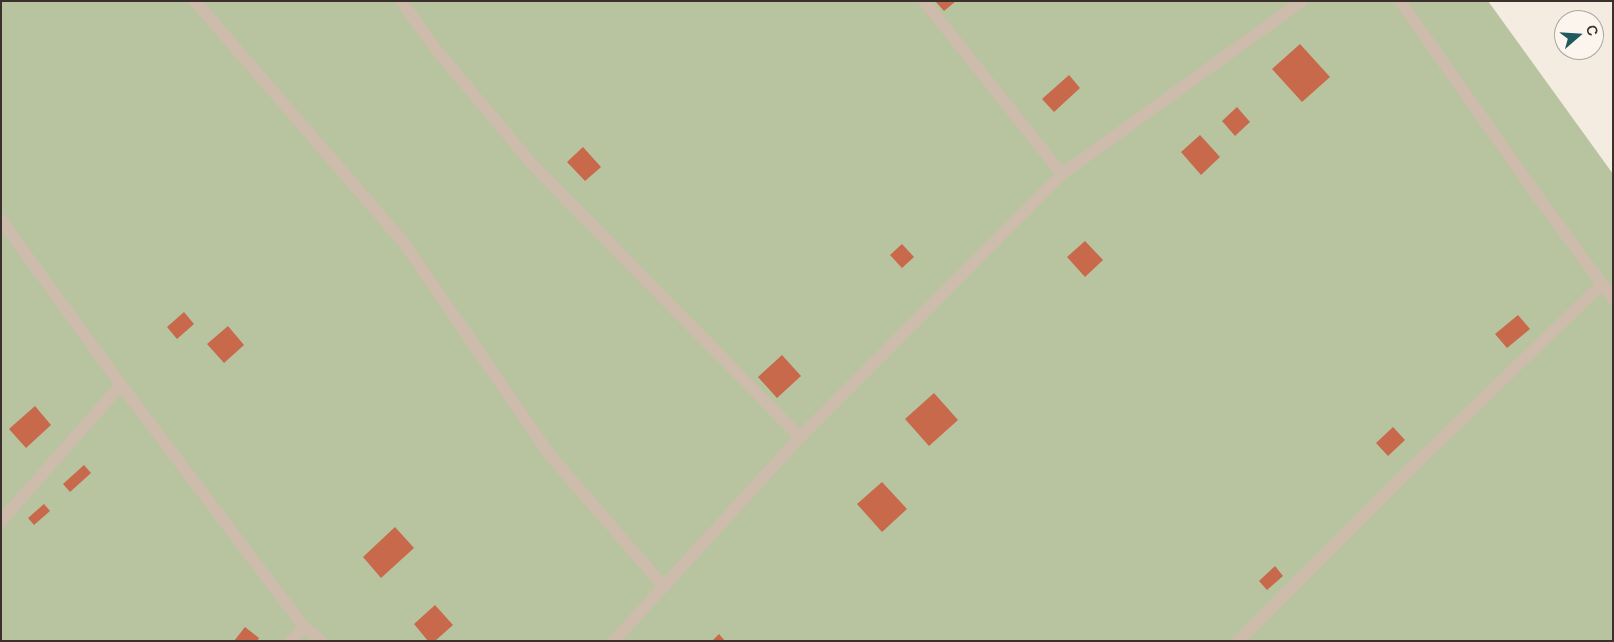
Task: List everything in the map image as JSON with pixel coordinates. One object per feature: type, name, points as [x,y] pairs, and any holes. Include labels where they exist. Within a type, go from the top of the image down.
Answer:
[{"type":"street","points":[[195,1],[404,243],[549,454],[664,586]]},
{"type":"street","points":[[401,1],[435,48],[533,164],[800,437]]},
{"type":"street","points":[[924,1],[1062,174]]},
{"type":"street","points":[[614,641],[800,437],[1062,174],[1302,1]]},
{"type":"street","points":[[1400,1],[1541,201],[1613,299]]},
{"type":"street","points":[[1,220],[121,385],[304,627],[321,641]]},
{"type":"street","points":[[1238,641],[1402,476],[1602,284]]},
{"type":"street","points":[[1,521],[121,385]]},
{"type":"street","points":[[291,641],[304,627]]},
{"type":"green space","points":[[1,1],[1488,1],[1613,174],[1613,641],[1,641]]},
{"type":"building","points":[[935,1],[956,1],[944,11]]},
{"type":"building","points":[[1300,44],[1330,77],[1302,102],[1272,69]]},
{"type":"building","points":[[1069,75],[1080,88],[1054,112],[1042,99]]},
{"type":"building","points":[[1237,107],[1250,122],[1235,136],[1222,121]]},
{"type":"building","points":[[1200,135],[1220,157],[1201,175],[1181,152]]},
{"type":"building","points":[[583,147],[601,167],[585,181],[567,162]]},
{"type":"building","points":[[1085,241],[1103,260],[1085,277],[1067,257]]},
{"type":"building","points":[[902,244],[914,257],[902,268],[890,255]]},
{"type":"building","points":[[184,312],[194,324],[177,339],[167,327]]},
{"type":"building","points":[[1518,315],[1530,329],[1507,348],[1495,334]]},
{"type":"building","points":[[228,326],[244,345],[224,363],[207,344]]},
{"type":"building","points":[[782,355],[801,376],[777,398],[758,377]]},
{"type":"building","points":[[934,393],[958,420],[929,446],[905,419]]},
{"type":"building","points":[[35,406],[51,425],[26,448],[9,429]]},
{"type":"building","points":[[1393,427],[1405,440],[1388,456],[1376,443]]},
{"type":"building","points":[[84,465],[91,473],[70,492],[63,484]]},
{"type":"building","points":[[882,482],[907,509],[882,532],[857,504]]},
{"type":"building","points":[[44,504],[50,511],[34,525],[28,518]]},
{"type":"building","points":[[395,527],[414,548],[381,578],[363,557]]},
{"type":"building","points":[[1275,566],[1283,576],[1267,590],[1259,581]]},
{"type":"building","points":[[435,605],[453,625],[435,641],[428,641],[414,624]]},
{"type":"building","points":[[245,627],[259,638],[257,641],[234,641]]},
{"type":"building","points":[[719,634],[725,641],[712,641]]}]
